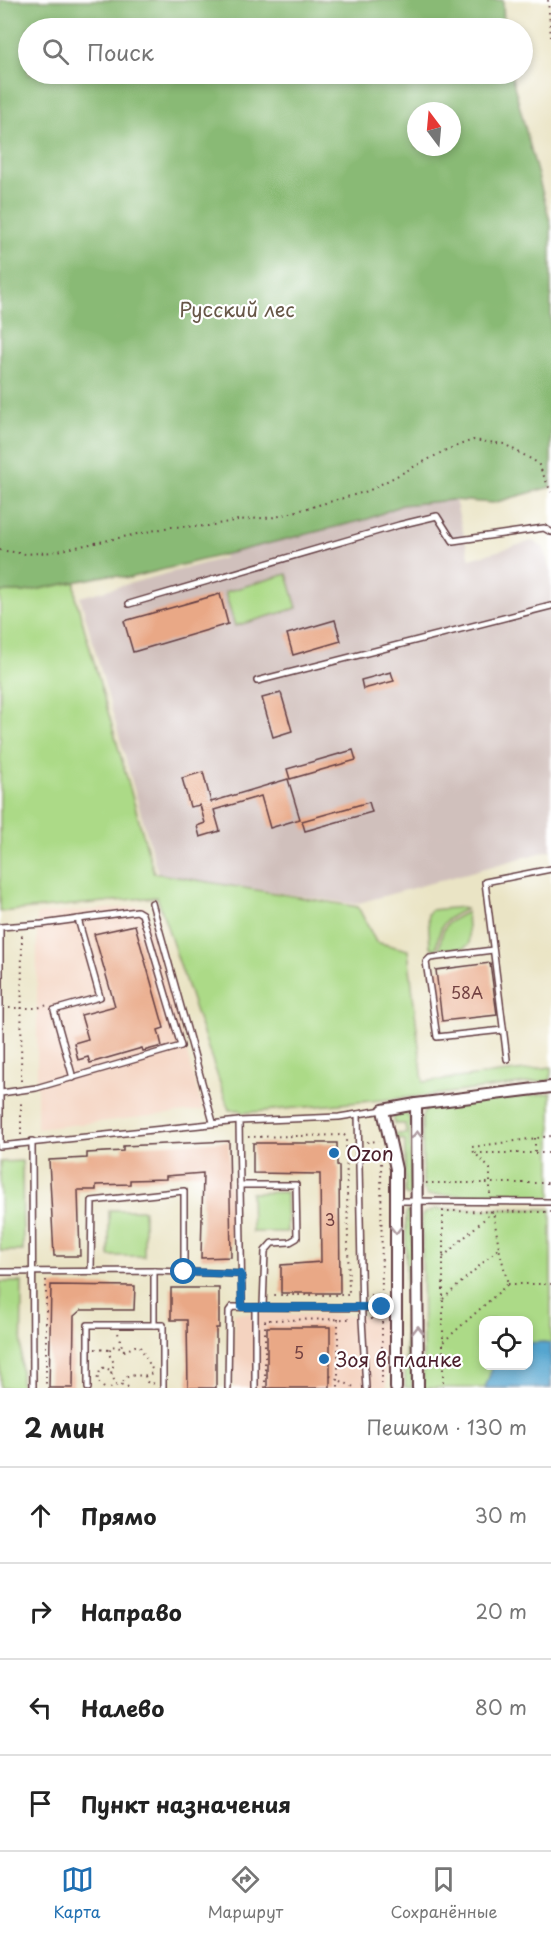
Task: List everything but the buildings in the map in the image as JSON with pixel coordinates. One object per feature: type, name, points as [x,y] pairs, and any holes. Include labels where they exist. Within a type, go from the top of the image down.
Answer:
[{"type":"street","points":[[396,1388],[396,1169],[383,1110],[551,1087]]},
{"type":"street","points":[[416,1104],[418,1388]]},
{"type":"lane","points":[[129,604],[437,516],[453,541],[544,528],[551,532]]},
{"type":"lane","points":[[257,681],[551,606]]},
{"type":"lane","points":[[507,1059],[485,882],[551,869]]},
{"type":"lane","points":[[152,903],[213,1122]]},
{"type":"lane","points":[[1,1093],[36,1088],[181,1046],[142,914],[137,911],[42,924],[0,927],[0,1146],[213,1122],[339,1117],[383,1110]]},
{"type":"lane","points":[[73,1078],[54,1010],[100,997],[78,919]]},
{"type":"lane","points":[[493,950],[430,958],[426,962],[437,1037],[503,1030]]},
{"type":"lane","points":[[358,1114],[362,1319],[366,1388]]},
{"type":"lane","points":[[239,1121],[242,1307]]},
{"type":"lane","points":[[32,1142],[33,1388]]},
{"type":"lane","points":[[240,1185],[296,1185],[297,1238],[290,1242],[272,1243],[265,1251],[263,1307]]},
{"type":"lane","points":[[91,1271],[92,1201],[184,1191],[184,1272]]},
{"type":"lane","points":[[396,1201],[551,1202]]},
{"type":"lane","points":[[0,1272],[154,1271],[241,1274]]},
{"type":"lane","points":[[154,1271],[154,1325]]},
{"type":"lane","points":[[228,1388],[229,1311],[232,1307],[396,1308]]},
{"type":"lane","points":[[255,1307],[255,1388]]},
{"type":"lane","points":[[88,1388],[88,1325],[163,1325],[163,1386]]},
{"type":"path","points":[[548,0],[551,37]]},
{"type":"path","points":[[0,550],[26,554],[53,552],[170,527],[208,526],[238,520],[276,517],[368,491],[446,450],[472,440],[504,444],[538,463],[551,492]]},
{"type":"path","points":[[21,1135],[22,933],[29,932]]},
{"type":"path","points":[[0,1008],[37,1008],[57,1002]]},
{"type":"path","points":[[239,1137],[344,1135],[347,1142],[349,1295],[263,1295]]},
{"type":"path","points":[[490,1202],[490,1169],[472,1149],[475,1146],[551,1136]]},
{"type":"path","points":[[535,1138],[535,1153]]},
{"type":"path","points":[[347,1142],[381,1142]]},
{"type":"path","points":[[381,1153],[382,1388]]},
{"type":"path","points":[[475,1153],[551,1153]]},
{"type":"path","points":[[418,1183],[551,1183]]},
{"type":"path","points":[[443,1388],[443,1211],[551,1212]]},
{"type":"path","points":[[493,1211],[507,1284]]},
{"type":"path","points":[[443,1257],[493,1211]]},
{"type":"path","points":[[443,1299],[499,1248]]},
{"type":"path","points":[[46,1271],[46,1388]]},
{"type":"path","points":[[443,1342],[507,1284],[551,1284]]},
{"type":"path","points":[[338,1319],[339,1388]]},
{"type":"path","points":[[265,1388],[265,1320],[382,1319]]},
{"type":"path","points":[[117,1325],[121,1347],[125,1351]]},
{"type":"path","points":[[88,1348],[110,1350],[114,1346],[125,1351]]},
{"type":"path","points":[[122,1384],[129,1376],[145,1376],[152,1373],[140,1346],[125,1351]]},
{"type":"path","points":[[110,1350],[109,1354],[114,1363],[111,1373]]},
{"type":"path","points":[[104,1388],[97,1380],[104,1367],[111,1373],[116,1385]]},
{"type":"path","points":[[145,1376],[150,1383],[163,1386]]},
{"type":"path","points":[[330,1376],[356,1388]]},
{"type":"path","points":[[110,1388],[122,1384],[131,1388]]},
{"type":"shaded area","points":[[453,492],[470,559],[532,541],[544,548],[551,573],[551,850],[355,904],[158,874],[80,597],[224,558],[221,548]]},
{"type":"shaded area","points":[[145,906],[203,1110],[37,1129],[37,914]]},
{"type":"shaded area","points":[[234,1313],[385,1316],[387,1320],[387,1388],[234,1388]]},
{"type":"green space","name":"Русский лес","points":[[0,0],[503,0],[504,18],[18,18],[18,84],[514,84],[551,225],[551,487],[493,503],[453,500],[402,505],[368,519],[129,578],[109,575],[24,592],[0,592]]},
{"type":"green space","points":[[287,574],[297,608],[235,626],[225,592]]},
{"type":"green space","points":[[75,582],[76,599],[154,873],[358,907],[376,942],[408,950],[423,1082],[551,1067],[551,1080],[425,1096],[242,1113],[240,1110],[229,1110],[157,897],[0,912],[0,592],[24,592]]},
{"type":"green space","points":[[463,907],[466,909],[444,923],[439,933],[436,949],[433,949],[430,946],[428,914],[431,910]]},
{"type":"green space","points":[[467,912],[469,944],[464,948],[439,949],[446,925]]},
{"type":"green space","points":[[551,1093],[551,1197],[427,1195],[423,1186],[422,1117],[427,1107]]},
{"type":"green space","points":[[407,1114],[410,1119],[411,1194],[408,1196],[405,1194],[405,1140],[398,1139],[394,1134],[406,1134],[405,1124],[394,1124],[394,1115]]},
{"type":"green space","points":[[22,1161],[23,1251],[0,1251],[0,1162]]},
{"type":"green space","points":[[286,1192],[287,1232],[252,1232],[251,1193]]},
{"type":"green space","points":[[435,1209],[551,1209],[551,1388],[423,1388],[422,1218],[424,1213]]},
{"type":"green space","points":[[109,1210],[144,1210],[144,1256],[109,1256]]},
{"type":"green space","points":[[408,1211],[412,1213],[412,1388],[405,1387],[406,1213]]},
{"type":"green space","points":[[0,1282],[22,1282],[21,1388],[0,1388]]},
{"type":"water","points":[[533,1343],[551,1343],[551,1388],[485,1388],[492,1370],[533,1370]]},
{"type":"place","name":"Ozon","points":[[334,1153]]},
{"type":"place","name":"Зоя в планке","points":[[324,1359]]},
{"type":"route","points":[[184,1272],[241,1274],[242,1307],[382,1307]]}]
